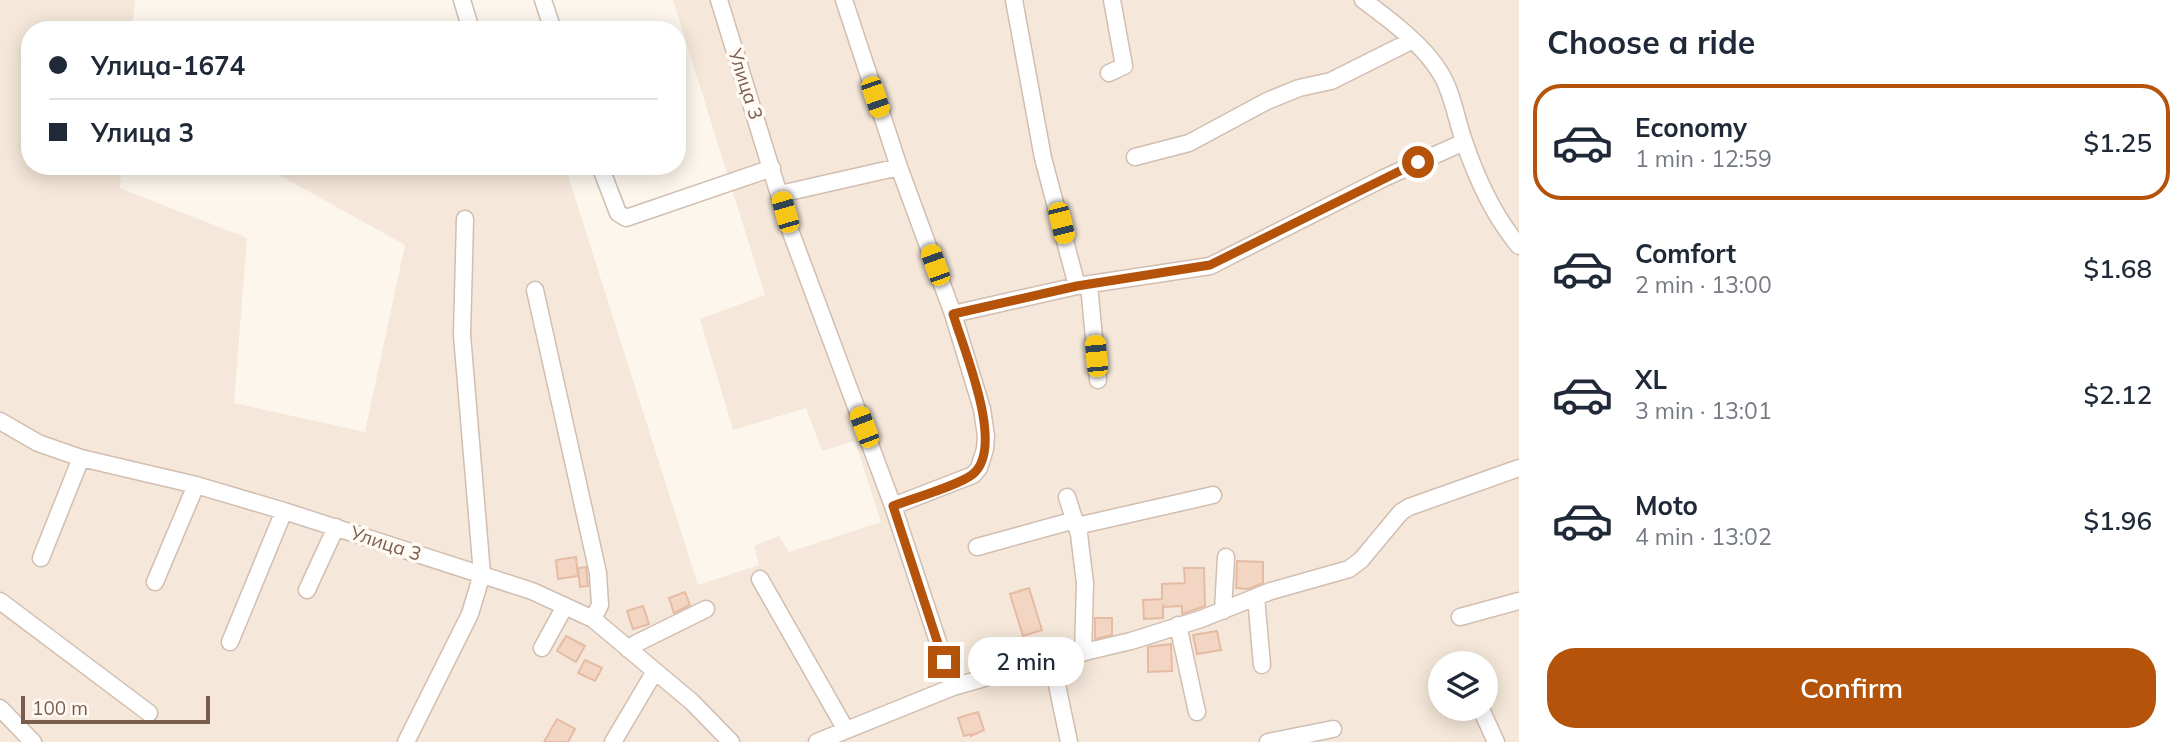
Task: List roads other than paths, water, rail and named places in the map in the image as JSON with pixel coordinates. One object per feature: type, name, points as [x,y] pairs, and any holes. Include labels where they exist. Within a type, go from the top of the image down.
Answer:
[{"type":"street","points":[[462,0],[468,21]]},
{"type":"street","points":[[543,0],[550,21]]},
{"type":"street","name":"Улица 3","points":[[719,0],[790,230],[893,506],[953,687]]},
{"type":"street","points":[[844,0],[899,167],[953,314],[982,409],[986,436],[979,468],[966,479],[893,506]]},
{"type":"street","points":[[1014,0],[1043,158],[1083,285],[1098,380]]},
{"type":"street","points":[[1109,73],[1124,66],[1112,0]]},
{"type":"street","points":[[1363,0],[1424,51],[1442,75],[1464,142],[1488,201],[1499,220],[1517,239]]},
{"type":"street","points":[[1135,157],[1189,143],[1266,101],[1299,88],[1331,81],[1411,41]]},
{"type":"street","points":[[953,314],[1083,285],[1210,265],[1384,178],[1464,142]]},
{"type":"street","points":[[780,194],[899,167]]},
{"type":"street","points":[[603,175],[618,213],[626,218],[772,168]]},
{"type":"street","points":[[406,742],[470,614],[482,574],[462,335],[465,219]]},
{"type":"street","points":[[535,290],[598,573],[600,606],[593,619]]},
{"type":"street","name":"Улица 3","points":[[0,421],[38,443],[81,458],[196,485],[532,591],[593,619],[692,702],[731,742]]},
{"type":"street","points":[[41,558],[81,458]]},
{"type":"street","points":[[817,742],[953,687],[1131,641],[1223,611],[1256,597],[1349,569],[1361,560],[1401,512],[1409,507],[1484,478],[1519,468]]},
{"type":"street","points":[[155,582],[196,485]]},
{"type":"street","points":[[977,547],[1076,523],[1213,495]]},
{"type":"street","points":[[1067,497],[1076,523],[1085,583],[1083,653]]},
{"type":"street","points":[[230,642],[284,511]]},
{"type":"street","points":[[307,590],[336,527]]},
{"type":"street","points":[[1223,611],[1226,557]]},
{"type":"street","points":[[760,579],[846,730]]},
{"type":"street","points":[[1256,597],[1262,665]]},
{"type":"street","points":[[0,601],[149,713]]},
{"type":"street","points":[[1460,617],[1519,601]]},
{"type":"street","points":[[542,648],[565,606]]},
{"type":"street","points":[[628,649],[706,610]]},
{"type":"street","points":[[1178,625],[1197,712]]},
{"type":"street","points":[[1052,661],[1069,742]]},
{"type":"street","points":[[613,742],[655,671]]},
{"type":"street","points":[[0,708],[33,742]]},
{"type":"street","points":[[1486,721],[1496,742]]},
{"type":"street","points":[[1268,742],[1333,729]]}]
